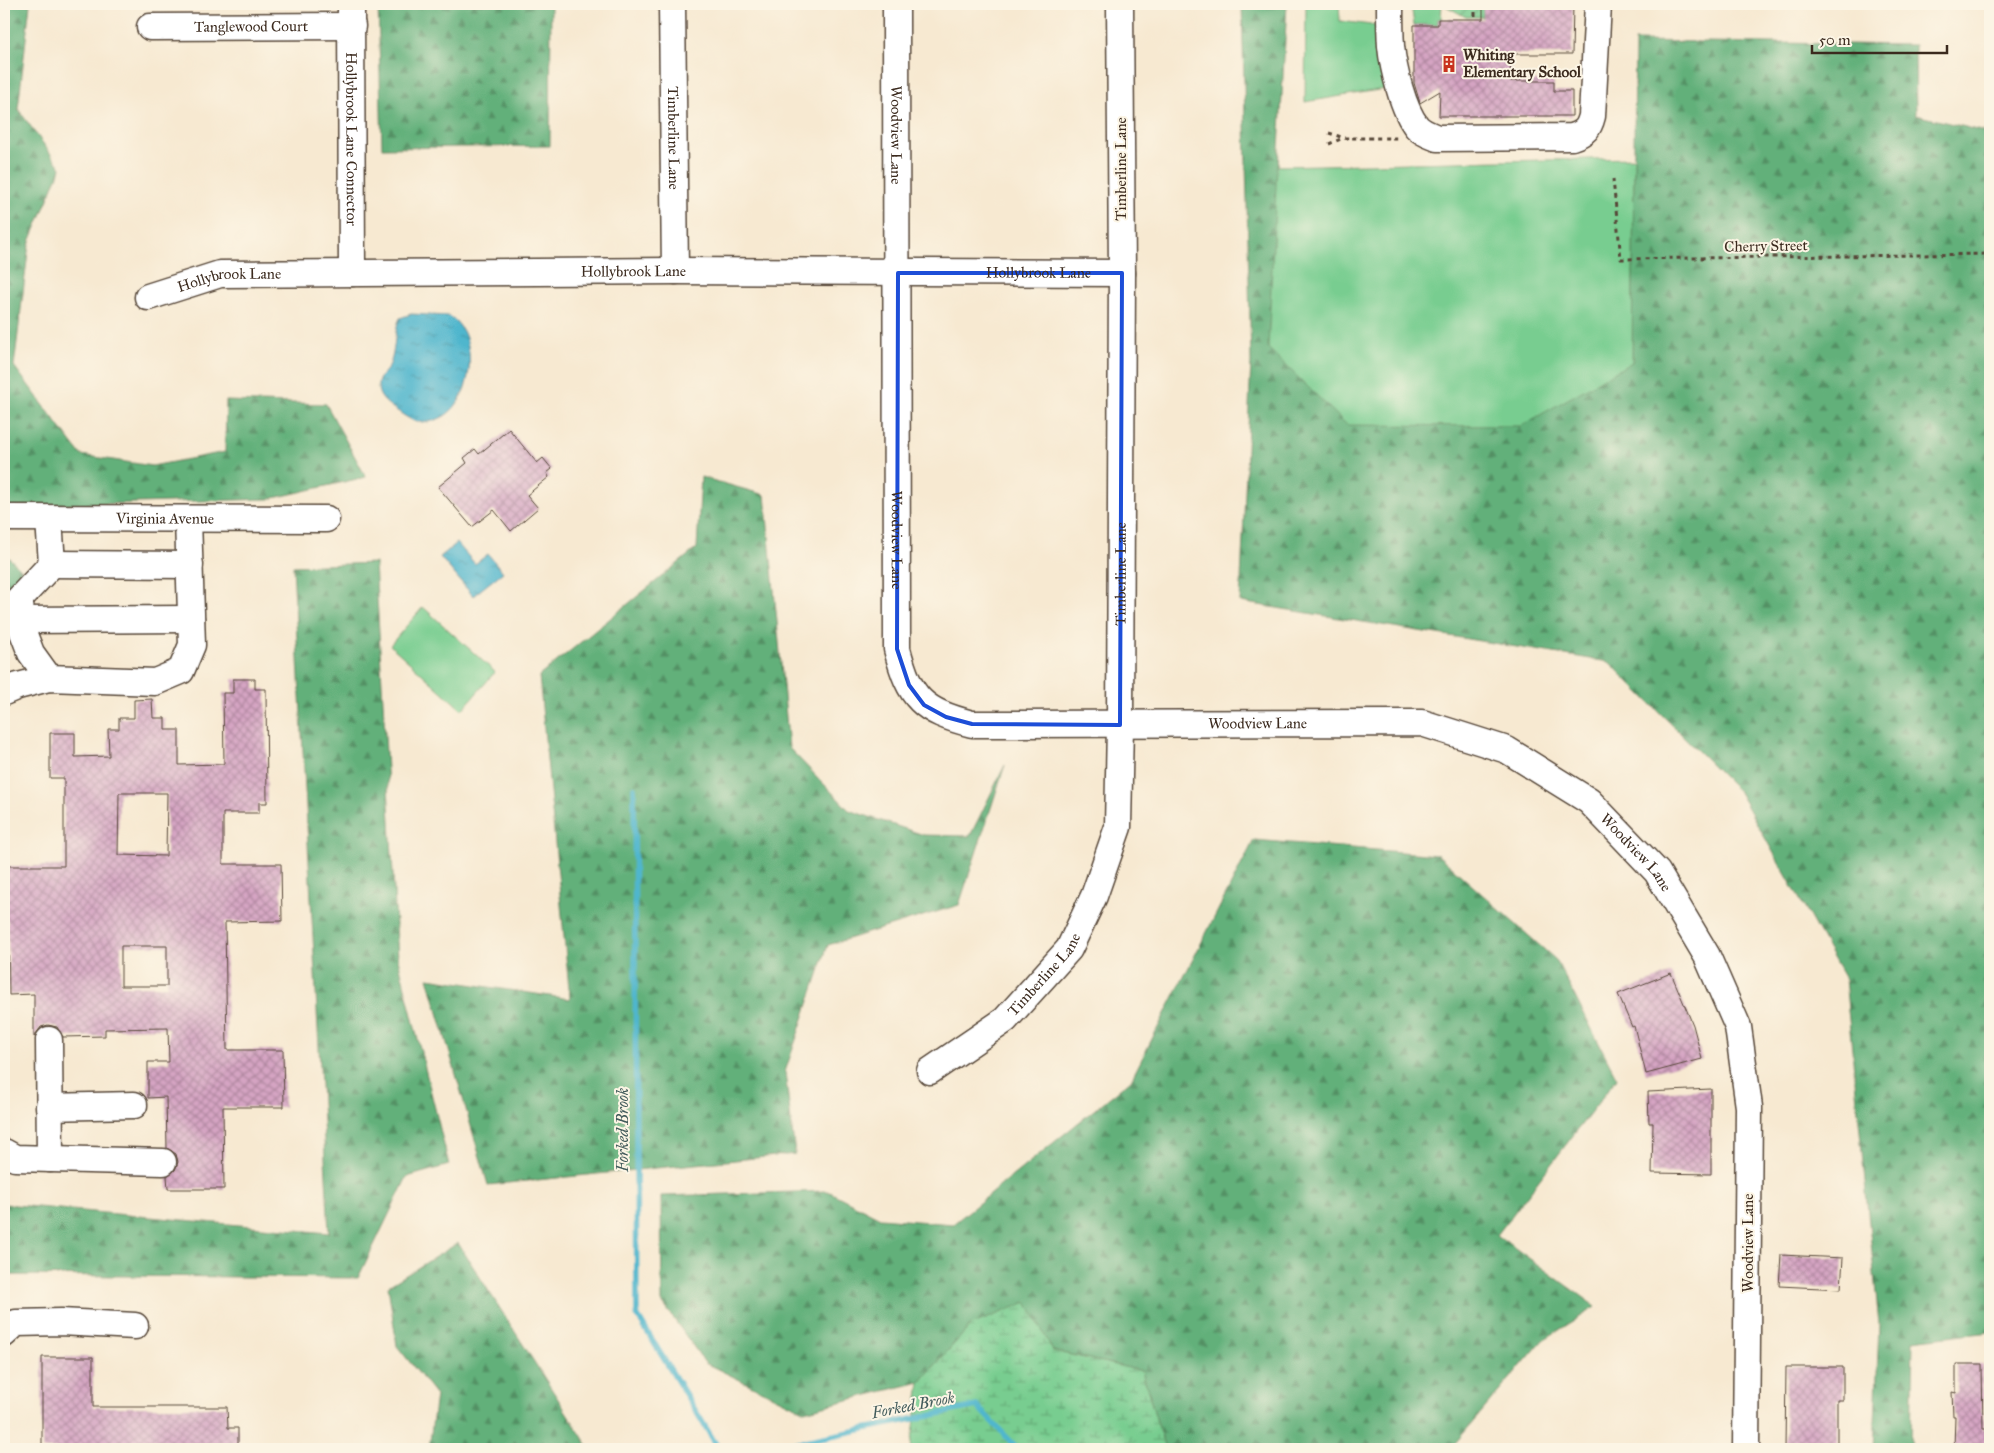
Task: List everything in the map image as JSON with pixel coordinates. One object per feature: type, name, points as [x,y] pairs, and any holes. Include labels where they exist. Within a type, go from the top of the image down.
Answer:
[{"type":"street","name":"Timberline Lane","points":[[672,4],[675,271]]},
{"type":"street","name":"Woodview Lane","points":[[896,4],[898,649],[909,685],[924,705],[946,717],[972,724],[1120,725],[1422,722],[1507,750],[1589,801],[1657,872],[1707,956],[1738,1027],[1749,1107],[1746,1449]]},
{"type":"street","name":"Timberline Lane","points":[[930,1070],[1006,1020],[1069,949],[1094,896],[1118,827],[1122,273],[1120,4]]},
{"type":"street","points":[[1390,4],[1391,47],[1402,93],[1411,116],[1424,133],[1437,138],[1572,138],[1583,134],[1590,126],[1592,116],[1598,4]]},
{"type":"street","name":"Tanglewood Court","points":[[150,27],[351,15]]},
{"type":"street","name":"Hollybrook Lane Connector","points":[[351,15],[352,273]]},
{"type":"street","name":"Hollybrook Lane","points":[[148,297],[220,274],[675,271],[1122,273]]},
{"type":"street","name":"Virginia Avenue","points":[[4,518],[49,520],[326,519]]},
{"type":"street","points":[[4,692],[18,686],[49,678],[155,682],[181,671],[192,645],[188,519]]},
{"type":"street","points":[[15,611],[52,564],[49,520]]},
{"type":"street","points":[[52,564],[190,565]]},
{"type":"street","points":[[15,611],[191,619]]},
{"type":"street","points":[[15,611],[31,653],[49,678]]},
{"type":"street","points":[[49,1040],[50,1159]]},
{"type":"street","points":[[49,1108],[134,1105]]},
{"type":"street","points":[[4,1152],[15,1158],[163,1162]]},
{"type":"street","points":[[4,1334],[16,1323],[62,1322],[135,1326]]},
{"type":"path","points":[[1475,4],[1475,17]]},
{"type":"path","points":[[1329,133],[1344,138],[1400,138]]},
{"type":"path","points":[[1329,144],[1344,138]]},
{"type":"path","name":"Cherry Street","points":[[1614,179],[1621,259],[1990,254]]},
{"type":"highlighted area","points":[[898,273],[1122,273],[1120,725],[972,724],[946,717],[924,705],[909,685],[897,649]]},
{"type":"green space","points":[[4,4],[30,4],[18,109],[61,168],[29,244],[14,366],[81,455],[152,466],[225,452],[226,401],[326,404],[366,477],[269,499],[4,507]]},
{"type":"green space","points":[[378,4],[551,4],[550,146],[382,148]]},
{"type":"green space","points":[[1242,4],[1287,4],[1268,348],[1632,362],[1635,41],[1915,45],[1916,115],[1990,133],[1990,1331],[1913,1340],[1911,1449],[1874,1449],[1879,1324],[1845,979],[1739,792],[1609,662],[1240,602],[1251,362]]},
{"type":"green space","points":[[1306,4],[1339,4],[1340,21],[1379,26],[1391,88],[1305,102]]},
{"type":"green space","points":[[1411,4],[1442,4],[1441,19],[1438,19],[1438,25],[1414,25]]},
{"type":"green space","points":[[1442,4],[1483,4],[1483,17],[1466,17]]},
{"type":"green space","points":[[1634,158],[1632,362],[1521,426],[1347,425],[1268,348],[1277,166]]},
{"type":"green space","points":[[701,477],[765,495],[789,748],[849,810],[924,835],[970,836],[1005,765],[959,905],[828,945],[785,1072],[795,1154],[488,1185],[428,978],[570,999],[539,676],[697,548]]},
{"type":"green space","points":[[4,553],[26,574],[4,601]]},
{"type":"green space","points":[[375,563],[398,959],[449,1165],[407,1177],[358,1278],[4,1275],[4,1204],[329,1233],[293,566]]},
{"type":"green space","points":[[423,607],[495,672],[462,710],[390,645]]},
{"type":"green space","points":[[1254,840],[1438,855],[1556,960],[1617,1078],[1497,1235],[1596,1307],[1543,1340],[1450,1449],[1165,1449],[1142,1371],[1053,1351],[971,1325],[920,1382],[804,1411],[705,1363],[662,1302],[661,1196],[828,1191],[880,1218],[953,1224],[1131,1080]]},
{"type":"green space","points":[[458,1243],[590,1449],[429,1449],[436,1395],[397,1346],[388,1286]]},
{"type":"green space","points":[[1027,1302],[1053,1351],[1142,1371],[1165,1449],[911,1449],[920,1382],[971,1325]]},
{"type":"water","points":[[411,314],[448,316],[459,325],[466,338],[469,353],[469,370],[465,387],[458,402],[448,413],[429,422],[412,420],[385,402],[379,391],[379,380],[389,367],[392,359],[400,318]]},
{"type":"water","points":[[457,543],[475,564],[488,554],[503,572],[473,596],[440,557]]},
{"type":"building","name":"Whiting Elementary School","points":[[1483,4],[1573,4],[1572,54],[1511,54],[1510,81],[1554,81],[1554,91],[1572,91],[1572,116],[1439,116],[1440,91],[1420,103],[1414,83],[1414,25],[1438,25],[1438,19],[1483,19]]},
{"type":"building","points":[[509,429],[537,463],[543,458],[552,469],[547,473],[549,477],[527,495],[538,508],[511,531],[494,510],[472,527],[438,487],[467,463],[464,458],[475,449],[479,454]]},
{"type":"building","points":[[233,679],[255,679],[255,689],[266,689],[267,803],[259,803],[259,813],[223,813],[223,864],[281,864],[282,921],[225,922],[227,1050],[283,1050],[284,1107],[223,1107],[224,1189],[168,1189],[167,1176],[175,1170],[178,1162],[176,1154],[167,1148],[166,1097],[148,1098],[148,1062],[169,1062],[168,1028],[105,1029],[105,1036],[63,1037],[57,1027],[48,1025],[41,1027],[34,1037],[34,994],[9,995],[8,921],[4,921],[4,866],[64,866],[64,778],[50,778],[50,733],[75,733],[75,757],[109,756],[108,729],[119,729],[119,718],[134,718],[134,700],[152,699],[153,718],[165,718],[165,730],[179,730],[179,765],[224,764],[223,693],[233,693]],"holes":[[[119,793],[167,793],[166,856],[118,855]],[[121,946],[167,946],[167,986],[121,986]]]},
{"type":"building","points":[[1671,973],[1693,1025],[1702,1059],[1646,1074],[1634,1026],[1632,1027],[1618,994]]},
{"type":"building","points":[[1711,1089],[1711,1174],[1652,1173],[1653,1123],[1649,1123],[1648,1092]]},
{"type":"building","points":[[1781,1255],[1843,1258],[1841,1289],[1779,1286]]},
{"type":"building","points":[[42,1357],[93,1357],[93,1407],[227,1407],[228,1428],[238,1428],[238,1449],[42,1449]]},
{"type":"building","points":[[1956,1364],[1982,1364],[1983,1429],[1986,1429],[1986,1449],[1954,1449],[1955,1416],[1953,1416],[1952,1392],[1956,1393]]},
{"type":"building","points":[[1786,1367],[1843,1367],[1843,1400],[1837,1400],[1837,1449],[1785,1449]]},
{"type":"waterway","name":"Forked Brook","points":[[634,788],[637,1315],[719,1449]]},
{"type":"waterway","name":"Forked Brook","points":[[766,1449],[977,1406],[1018,1449]]},
{"type":"place","name":"Whiting Elementary School","points":[[1449,64]]}]
